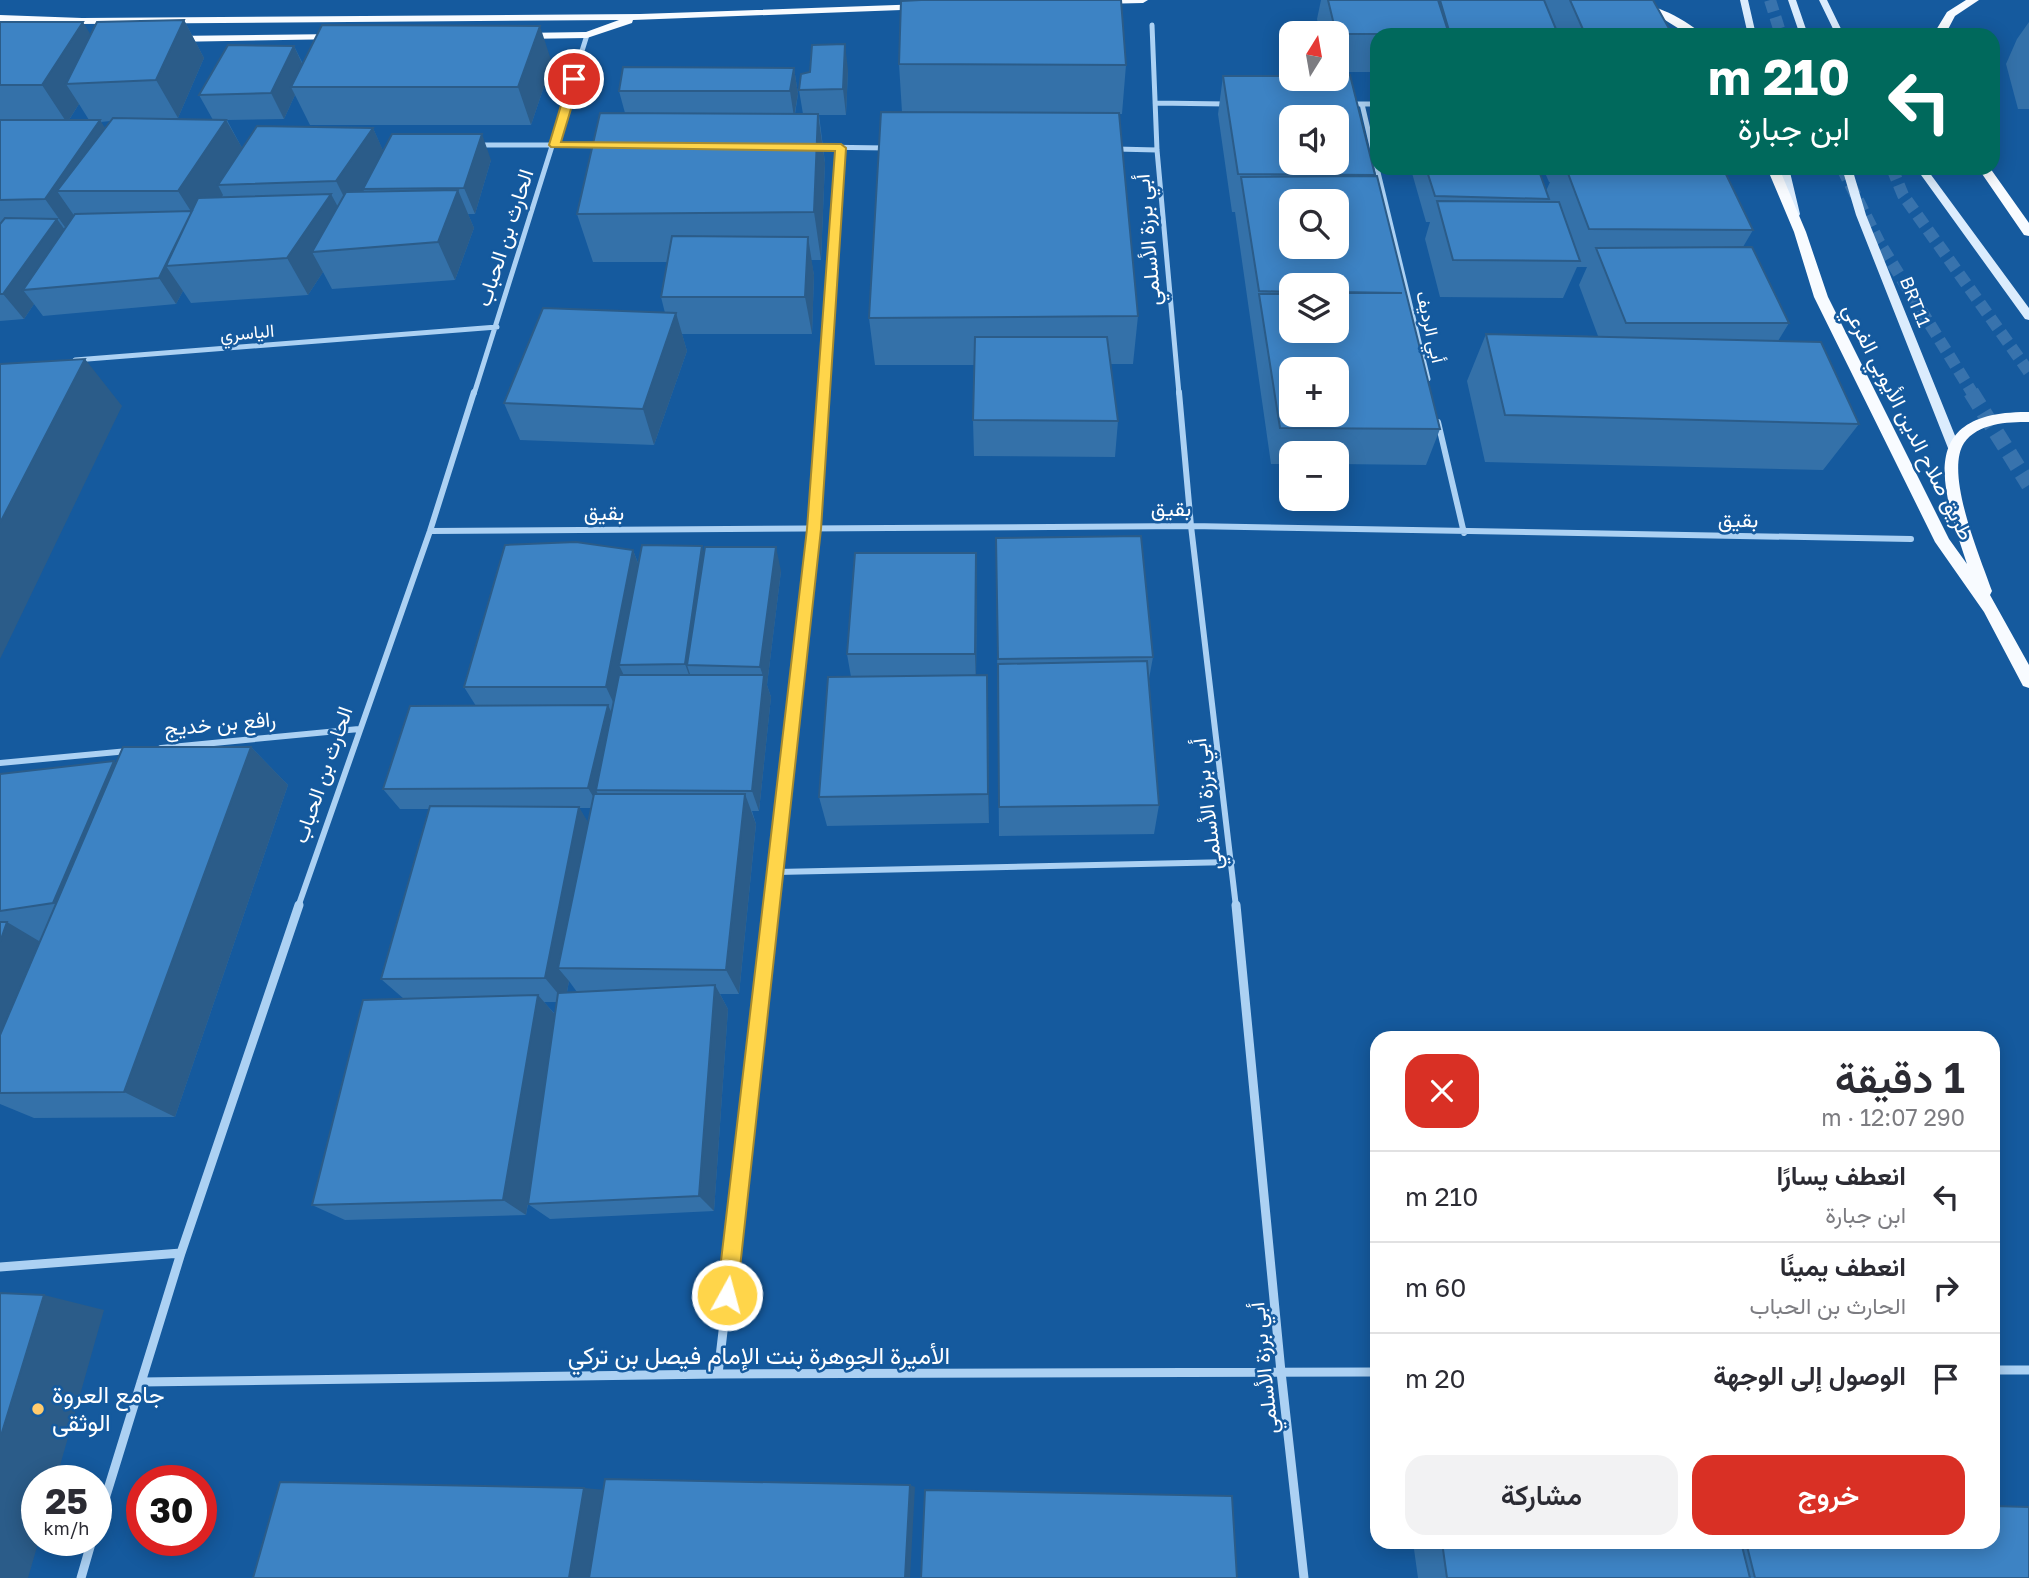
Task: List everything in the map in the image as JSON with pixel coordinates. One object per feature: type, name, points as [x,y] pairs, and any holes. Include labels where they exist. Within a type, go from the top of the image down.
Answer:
[{"type":"main road","points":[[1088,2],[1143,0]]},
{"type":"main road","points":[[1624,0],[1669,18],[1685,28]]},
{"type":"main road","points":[[1744,0],[1750,28]]},
{"type":"main road","points":[[1792,0],[1802,28]]},
{"type":"main road","points":[[1822,0],[1836,28]]},
{"type":"main road","points":[[1943,28],[1951,14],[1974,0]]},
{"type":"main road","points":[[0,18],[96,21],[640,17],[936,7]]},
{"type":"main road","points":[[503,36],[587,35],[640,17]]},
{"type":"main road","points":[[154,39],[350,37]]},
{"type":"main road","points":[[1776,175],[1800,233]]},
{"type":"main road","name":"طريق صلاح الدين الأيوبي الفرعي","points":[[1786,175],[1800,233],[1821,297],[1943,542],[1990,608],[2029,681]]},
{"type":"main road","name":"BRT11","points":[[1849,175],[1861,215],[1954,448]]},
{"type":"main road","points":[[1926,175],[2029,316]]},
{"type":"main road","points":[[1989,175],[2029,232]]},
{"type":"main road","points":[[1990,608],[1952,485],[1954,448],[1975,425],[1994,418],[2029,418]]},
{"type":"street","name":"أبي برزة الأسلمي","points":[[1152,25],[1157,149],[1191,526],[1232,862],[1281,1372],[1304,1578]]},
{"type":"street","name":"الحارث بن الحباب","points":[[112,1476],[181,1253],[359,729],[430,531],[555,145],[587,35]]},
{"type":"street","points":[[1155,103],[1238,104]]},
{"type":"street","points":[[1348,104],[1370,104]]},
{"type":"street","name":"أبي الرديف","points":[[1362,104],[1370,138]]},
{"type":"street","points":[[471,145],[609,146]]},
{"type":"street","points":[[814,147],[896,148]]},
{"type":"street","points":[[718,1374],[814,529],[841,148]]},
{"type":"street","points":[[1102,149],[1157,149]]},
{"type":"street","name":"أبي الرديف","points":[[1379,175],[1429,384]]},
{"type":"street","name":"الياسري","points":[[69,361],[497,327]]},
{"type":"street","points":[[1435,412],[1464,533]]},
{"type":"street","name":"بقيق","points":[[430,531],[1191,526],[1911,539]]},
{"type":"street","name":"رافع بن خديج","points":[[152,748],[359,729]]},
{"type":"street","name":"رافع بن خديج","points":[[0,763],[138,750]]},
{"type":"street","points":[[777,872],[1232,862]]},
{"type":"street","points":[[0,1267],[181,1253]]},
{"type":"street","points":[[2000,1370],[2029,1370]]},
{"type":"street","name":"الأميرة الجوهرة بنت الإمام فيصل بن تركي","points":[[141,1382],[718,1374],[1370,1372]]},
{"type":"street","points":[[81,1578],[87,1556]]},
{"type":"building","points":[[1121,0],[1126,65],[899,64],[901,1]]},
{"type":"building","points":[[1328,0],[1438,0],[1447,28],[1370,28],[1370,34],[1349,34],[1349,21],[1333,21]]},
{"type":"building","points":[[1440,0],[1544,0],[1556,28],[1448,28]]},
{"type":"building","points":[[1570,0],[1653,0],[1669,28],[1582,28]]},
{"type":"building","points":[[184,20],[156,80],[66,84],[97,22]]},
{"type":"building","points":[[0,22],[83,22],[42,85],[0,85]]},
{"type":"building","points":[[322,25],[540,26],[518,87],[291,87]]},
{"type":"building","points":[[845,44],[843,89],[799,90],[801,74],[810,72],[812,45]]},
{"type":"building","points":[[228,45],[294,46],[271,93],[199,95]]},
{"type":"building","points":[[623,67],[794,68],[790,91],[619,91]]},
{"type":"building","points":[[1350,75],[1370,155],[1370,175],[1349,175],[1349,105],[1279,105],[1279,174],[1238,174],[1223,76],[1279,76],[1279,91],[1349,91]]},
{"type":"building","points":[[881,112],[1119,113],[1138,316],[869,318]]},
{"type":"building","points":[[600,113],[818,114],[814,212],[577,214]]},
{"type":"building","points":[[113,118],[226,120],[178,191],[57,191]]},
{"type":"building","points":[[0,120],[100,120],[45,199],[0,200]]},
{"type":"building","points":[[257,126],[373,128],[336,181],[218,185]]},
{"type":"building","points":[[392,134],[482,134],[464,188],[363,189]]},
{"type":"building","points":[[1428,175],[1540,175],[1549,199],[1435,196]]},
{"type":"building","points":[[1569,175],[1726,175],[1753,230],[1589,229]]},
{"type":"building","points":[[1377,176],[1440,429],[1280,428],[1349,427],[1349,357],[1279,357],[1279,422],[1259,294],[1279,294],[1279,343],[1349,343],[1349,293],[1402,293],[1349,292],[1349,273],[1279,273],[1279,292],[1259,291],[1241,177]]},
{"type":"building","points":[[458,190],[438,242],[312,252],[346,192]]},
{"type":"building","points":[[331,194],[287,258],[166,266],[198,198]]},
{"type":"building","points":[[1437,201],[1559,202],[1580,261],[1453,260]]},
{"type":"building","points":[[192,211],[159,278],[23,290],[75,214]]},
{"type":"building","points":[[5,218],[57,219],[3,294],[0,294],[0,224]]},
{"type":"building","points":[[672,236],[808,237],[805,297],[661,297]]},
{"type":"building","points":[[1752,247],[1789,323],[1626,323],[1596,248]]},
{"type":"building","points":[[543,308],[676,313],[643,409],[504,403]]},
{"type":"building","points":[[1486,334],[1821,342],[1859,424],[1505,415]]},
{"type":"building","points":[[975,337],[1107,337],[1118,421],[973,420]]},
{"type":"building","points":[[85,359],[0,523],[0,364]]},
{"type":"building","points":[[1141,536],[1153,657],[998,659],[996,538]]},
{"type":"building","points":[[576,542],[633,550],[606,687],[464,687],[505,545]]},
{"type":"building","points":[[642,545],[702,546],[685,664],[619,665]]},
{"type":"building","points":[[705,547],[776,547],[760,667],[687,665]]},
{"type":"building","points":[[855,553],[976,553],[975,654],[847,654]]},
{"type":"building","points":[[1147,661],[1159,805],[999,807],[998,664]]},
{"type":"building","points":[[619,675],[764,675],[752,791],[596,790]]},
{"type":"building","points":[[987,675],[988,794],[819,797],[828,677]]},
{"type":"building","points":[[608,705],[588,788],[383,789],[410,706]]},
{"type":"building","points":[[123,747],[251,747],[124,1092],[0,1093],[0,1035]]},
{"type":"building","points":[[114,761],[53,903],[0,911],[0,774]]},
{"type":"building","points":[[594,794],[745,794],[726,970],[558,968]]},
{"type":"building","points":[[430,806],[579,807],[545,978],[381,979]]},
{"type":"building","points":[[0,922],[7,922],[0,942]]},
{"type":"building","points":[[715,985],[699,1196],[528,1204],[558,993]]},
{"type":"building","points":[[538,995],[503,1200],[312,1205],[363,1000]]},
{"type":"building","points":[[0,1293],[44,1295],[0,1439]]},
{"type":"building","points":[[605,1479],[910,1485],[905,1578],[589,1578]]},
{"type":"building","points":[[280,1482],[584,1488],[569,1578],[253,1578]]},
{"type":"building","points":[[925,1490],[1232,1496],[1237,1578],[921,1578]]},
{"type":"building","points":[[2000,1506],[2029,1507],[2029,1578],[1755,1578],[1748,1549],[2000,1549]]},
{"type":"building","points":[[1443,1549],[1743,1549],[1750,1578],[1447,1578]]},
{"type":"tunnel","points":[[1770,0],[1779,28]]},
{"type":"tunnel","points":[[1846,175],[1879,242],[1973,394]]},
{"type":"tunnel","points":[[1895,175],[1903,195],[2029,372]]},
{"type":"tunnel","points":[[1971,392],[2029,485]]},
{"type":"place","name":"جامع العروة الوثقى","points":[[38,1409]]},
{"type":"route","points":[[574,79],[555,145],[841,148],[814,529],[727,1295]]}]
